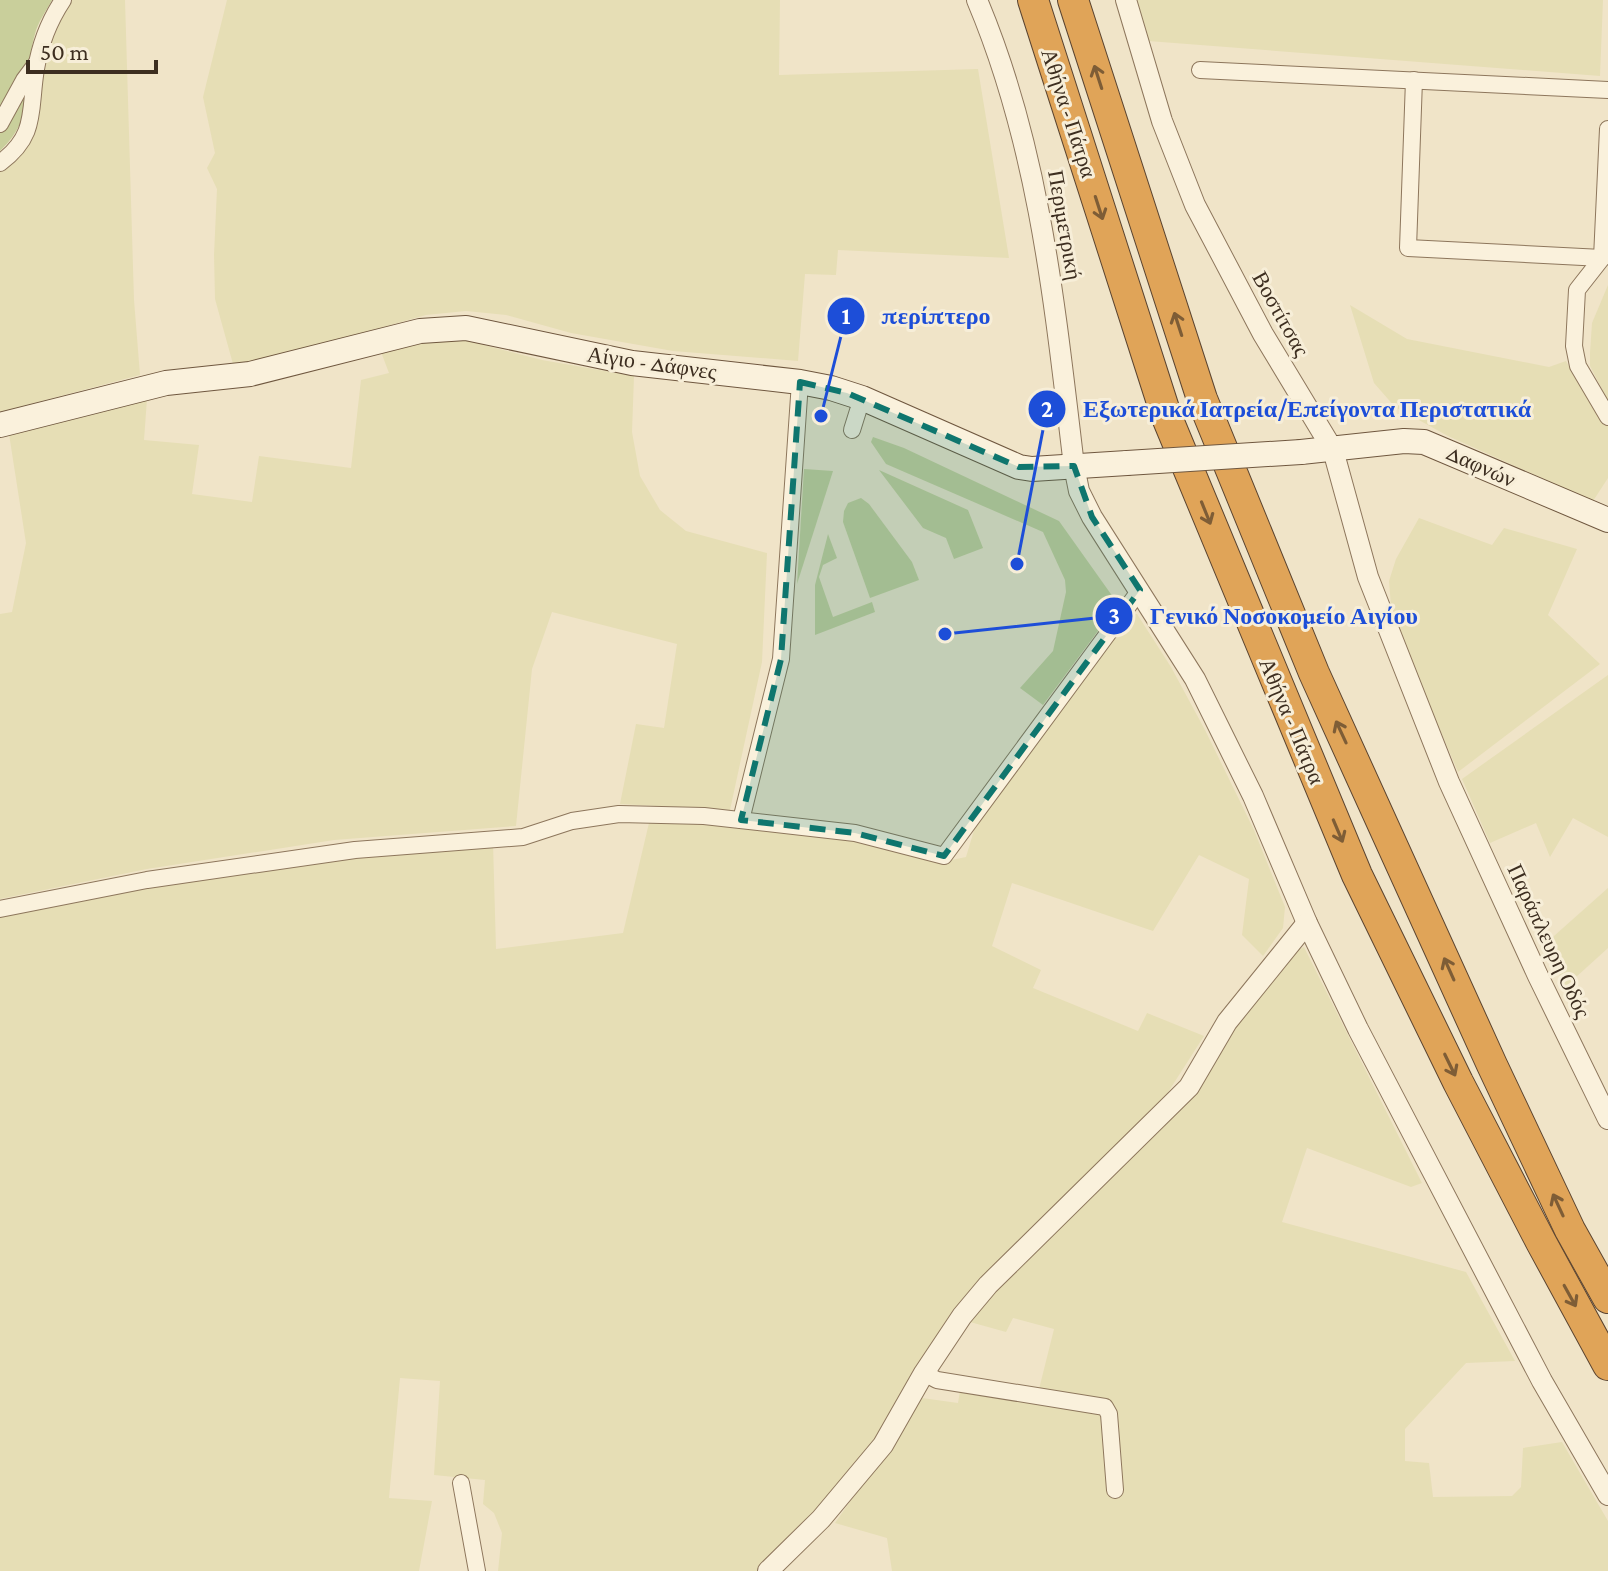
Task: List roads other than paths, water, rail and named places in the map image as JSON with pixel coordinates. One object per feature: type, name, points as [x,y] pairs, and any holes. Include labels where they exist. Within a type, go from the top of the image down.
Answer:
[{"type":"highway","name":"Αθήνα - Πάτρα","points":[[1033,0],[1166,415],[1357,875],[1458,1082],[1608,1365]]},
{"type":"highway","name":"Αθήνα - Πάτρα","points":[[1073,0],[1202,399],[1314,673],[1492,1065],[1570,1230],[1608,1298]]},
{"type":"main road","name":"Αίγιο - Δάφνες","points":[[0,425],[166,383],[250,374],[420,331],[452,328],[488,332],[632,363],[800,382],[862,398],[1019,467],[1032,469],[1301,452]]},
{"type":"main road","name":"Δαφνών","points":[[1301,452],[1404,441],[1431,444],[1608,520]]},
{"type":"street","points":[[0,163],[23,141],[31,125],[41,46],[63,0]]},
{"type":"street","name":"Περιμετρική","points":[[977,0],[1026,146],[1042,219],[1079,491],[1092,517],[1200,689],[1365,1042],[1542,1381],[1608,1495]]},
{"type":"street","name":"Βοστίτσας","points":[[1126,0],[1162,121],[1195,205],[1263,334],[1333,450],[1368,577],[1449,782]]},
{"type":"street","points":[[0,124],[37,62]]},
{"type":"street","points":[[1200,70],[1608,90]]},
{"type":"street","points":[[1414,80],[1408,248],[1605,255]]},
{"type":"street","points":[[1608,129],[1605,255],[1577,290],[1574,346],[1578,366],[1608,417]]},
{"type":"street","points":[[741,820],[781,659],[800,382]]},
{"type":"street","points":[[852,430],[862,398]]},
{"type":"street","points":[[0,909],[147,880],[329,854],[523,837],[597,816],[661,815],[741,820],[855,833],[944,856],[1140,590]]},
{"type":"street","name":"Παράπλευρη Οδός","points":[[1449,782],[1608,1119]]},
{"type":"street","points":[[768,1571],[821,1519],[883,1445],[924,1373],[962,1316],[988,1285],[1189,1087],[1227,1022],[1307,923]]},
{"type":"street","points":[[924,1373],[937,1380],[1105,1407],[1109,1414],[1115,1490]]},
{"type":"street","points":[[461,1483],[477,1571]]},
{"type":"place","name":"περίπτερο","points":[[821,416]]},
{"type":"place","name":"Εξωτερικά Ιατρεία/Επείγοντα Περιστατικά","points":[[1017,564]]},
{"type":"place","name":"Γενικό Νοσοκομείο Αιγίου","points":[[945,634]]}]
